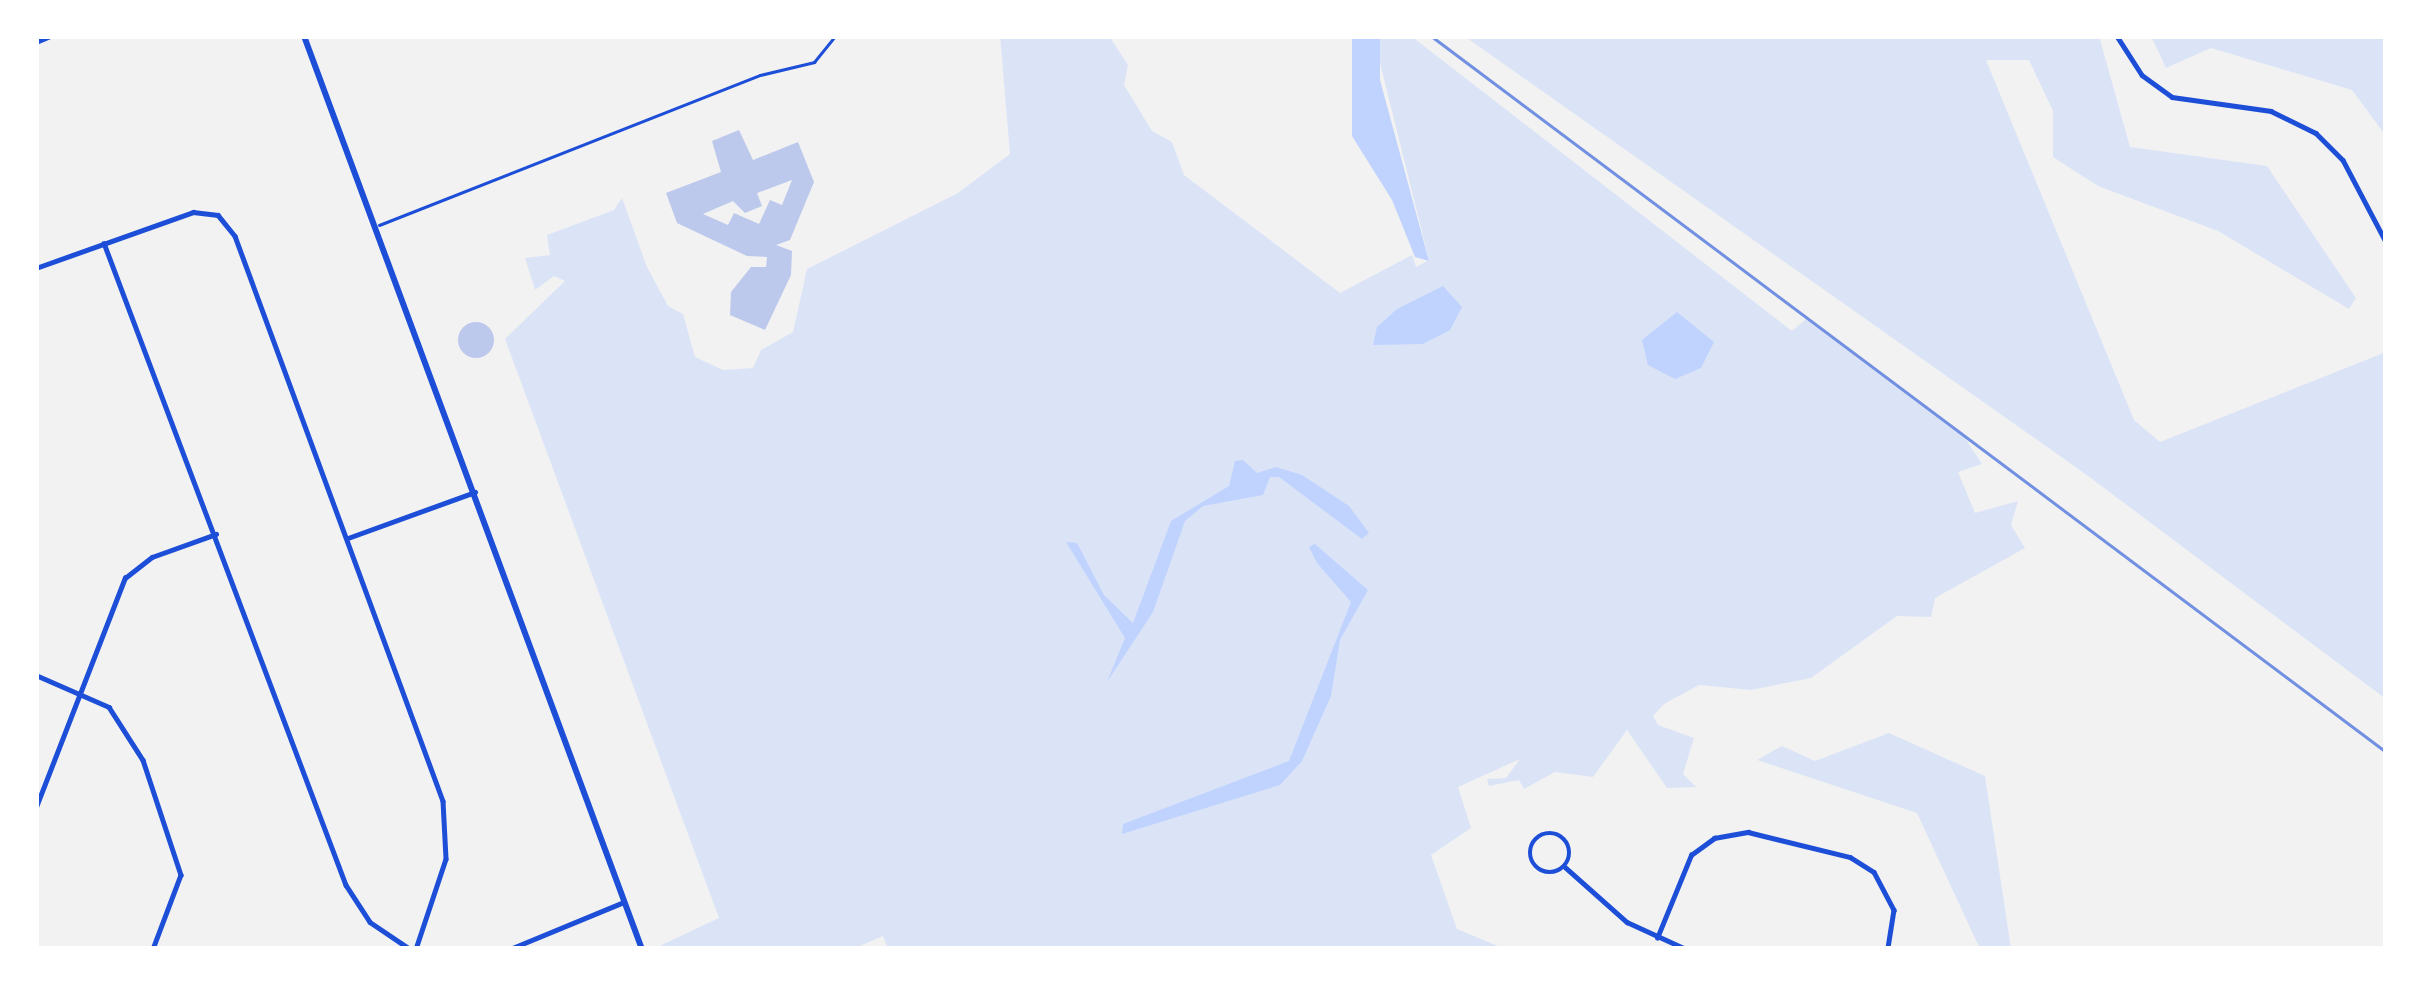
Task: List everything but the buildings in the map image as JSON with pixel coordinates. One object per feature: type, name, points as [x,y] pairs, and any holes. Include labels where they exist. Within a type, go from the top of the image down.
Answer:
[{"type":"street","points":[[36,42],[50,36]]},
{"type":"street","points":[[304,36],[642,949]]},
{"type":"street","points":[[2117,36],[2142,75],[2172,97],[2271,111],[2316,133],[2343,160],[2386,242]]},
{"type":"street","points":[[36,268],[104,243],[200,211],[224,219],[238,243],[447,816],[446,860],[413,949],[370,922],[352,898],[104,243]]},
{"type":"street","points":[[348,538],[475,492]]},
{"type":"street","points":[[36,807],[131,571],[217,534]]},
{"type":"street","points":[[36,675],[109,707],[132,736],[179,860],[178,891],[153,949]]},
{"type":"street","points":[[1657,938],[1691,854],[1714,838],[1748,832],[1850,857],[1874,872],[1894,910],[1888,949]]},
{"type":"street","points":[[1565,867],[1564,839],[1536,840],[1537,868],[1565,867],[1657,938],[1686,949]]},
{"type":"street","points":[[510,949],[624,902]]},
{"type":"lane","points":[[377,226],[747,80],[814,62],[835,36]]},
{"type":"shaded area","points":[[1000,36],[1109,36],[1128,65],[1124,85],[1152,131],[1172,142],[1184,175],[1340,293],[1412,255],[1416,267],[1429,260],[1378,55],[1380,36],[1411,36],[1792,331],[1806,319],[1965,438],[1982,464],[1958,472],[1975,513],[2018,501],[2011,525],[2025,548],[1935,598],[1931,617],[1897,616],[1811,678],[1751,690],[1699,685],[1664,704],[1653,716],[1658,725],[1694,738],[1683,774],[1696,787],[1667,788],[1627,730],[1593,777],[1555,772],[1524,789],[1519,780],[1489,786],[1487,779],[1506,778],[1520,759],[1458,787],[1471,828],[1431,855],[1457,929],[1505,949],[888,949],[883,936],[853,949],[653,949],[719,918],[505,339],[565,281],[554,276],[535,290],[525,258],[550,255],[547,235],[614,210],[622,198],[647,267],[668,306],[683,314],[695,357],[723,370],[753,368],[761,350],[793,332],[807,269],[958,193],[1010,154]]},
{"type":"shaded area","points":[[1464,36],[2099,36],[2130,147],[2267,166],[2356,298],[2349,309],[2218,231],[2098,186],[2053,157],[2053,111],[2029,60],[1986,60],[2134,420],[2160,442],[2386,352],[2386,699],[2084,473]]},
{"type":"shaded area","points":[[2151,36],[2386,36],[2386,136],[2352,90],[2211,48],[2166,68]]},
{"type":"shaded area","points":[[1889,733],[1985,776],[2011,949],[1980,949],[1917,813],[1757,760],[1782,746],[1815,761]]},
{"type":"water","points":[[1352,36],[1380,36],[1380,80],[1429,261],[1415,257],[1392,200],[1352,136]]},
{"type":"water","points":[[1443,286],[1462,307],[1450,330],[1423,344],[1373,345],[1377,327],[1397,309]]},
{"type":"water","points":[[1677,312],[1714,342],[1701,368],[1675,379],[1648,365],[1642,340]]},
{"type":"water","points":[[1243,460],[1257,473],[1276,467],[1302,475],[1349,506],[1369,533],[1362,539],[1279,477],[1270,477],[1263,495],[1203,506],[1185,521],[1153,612],[1107,682],[1125,638],[1066,542],[1077,543],[1104,595],[1133,623],[1171,521],[1229,486],[1235,461]]},
{"type":"water","points":[[1315,544],[1368,590],[1340,640],[1331,696],[1302,761],[1280,785],[1122,834],[1123,824],[1289,761],[1351,602],[1317,563],[1309,547]]},
{"type":"railway","points":[[1431,36],[2386,752]]}]
